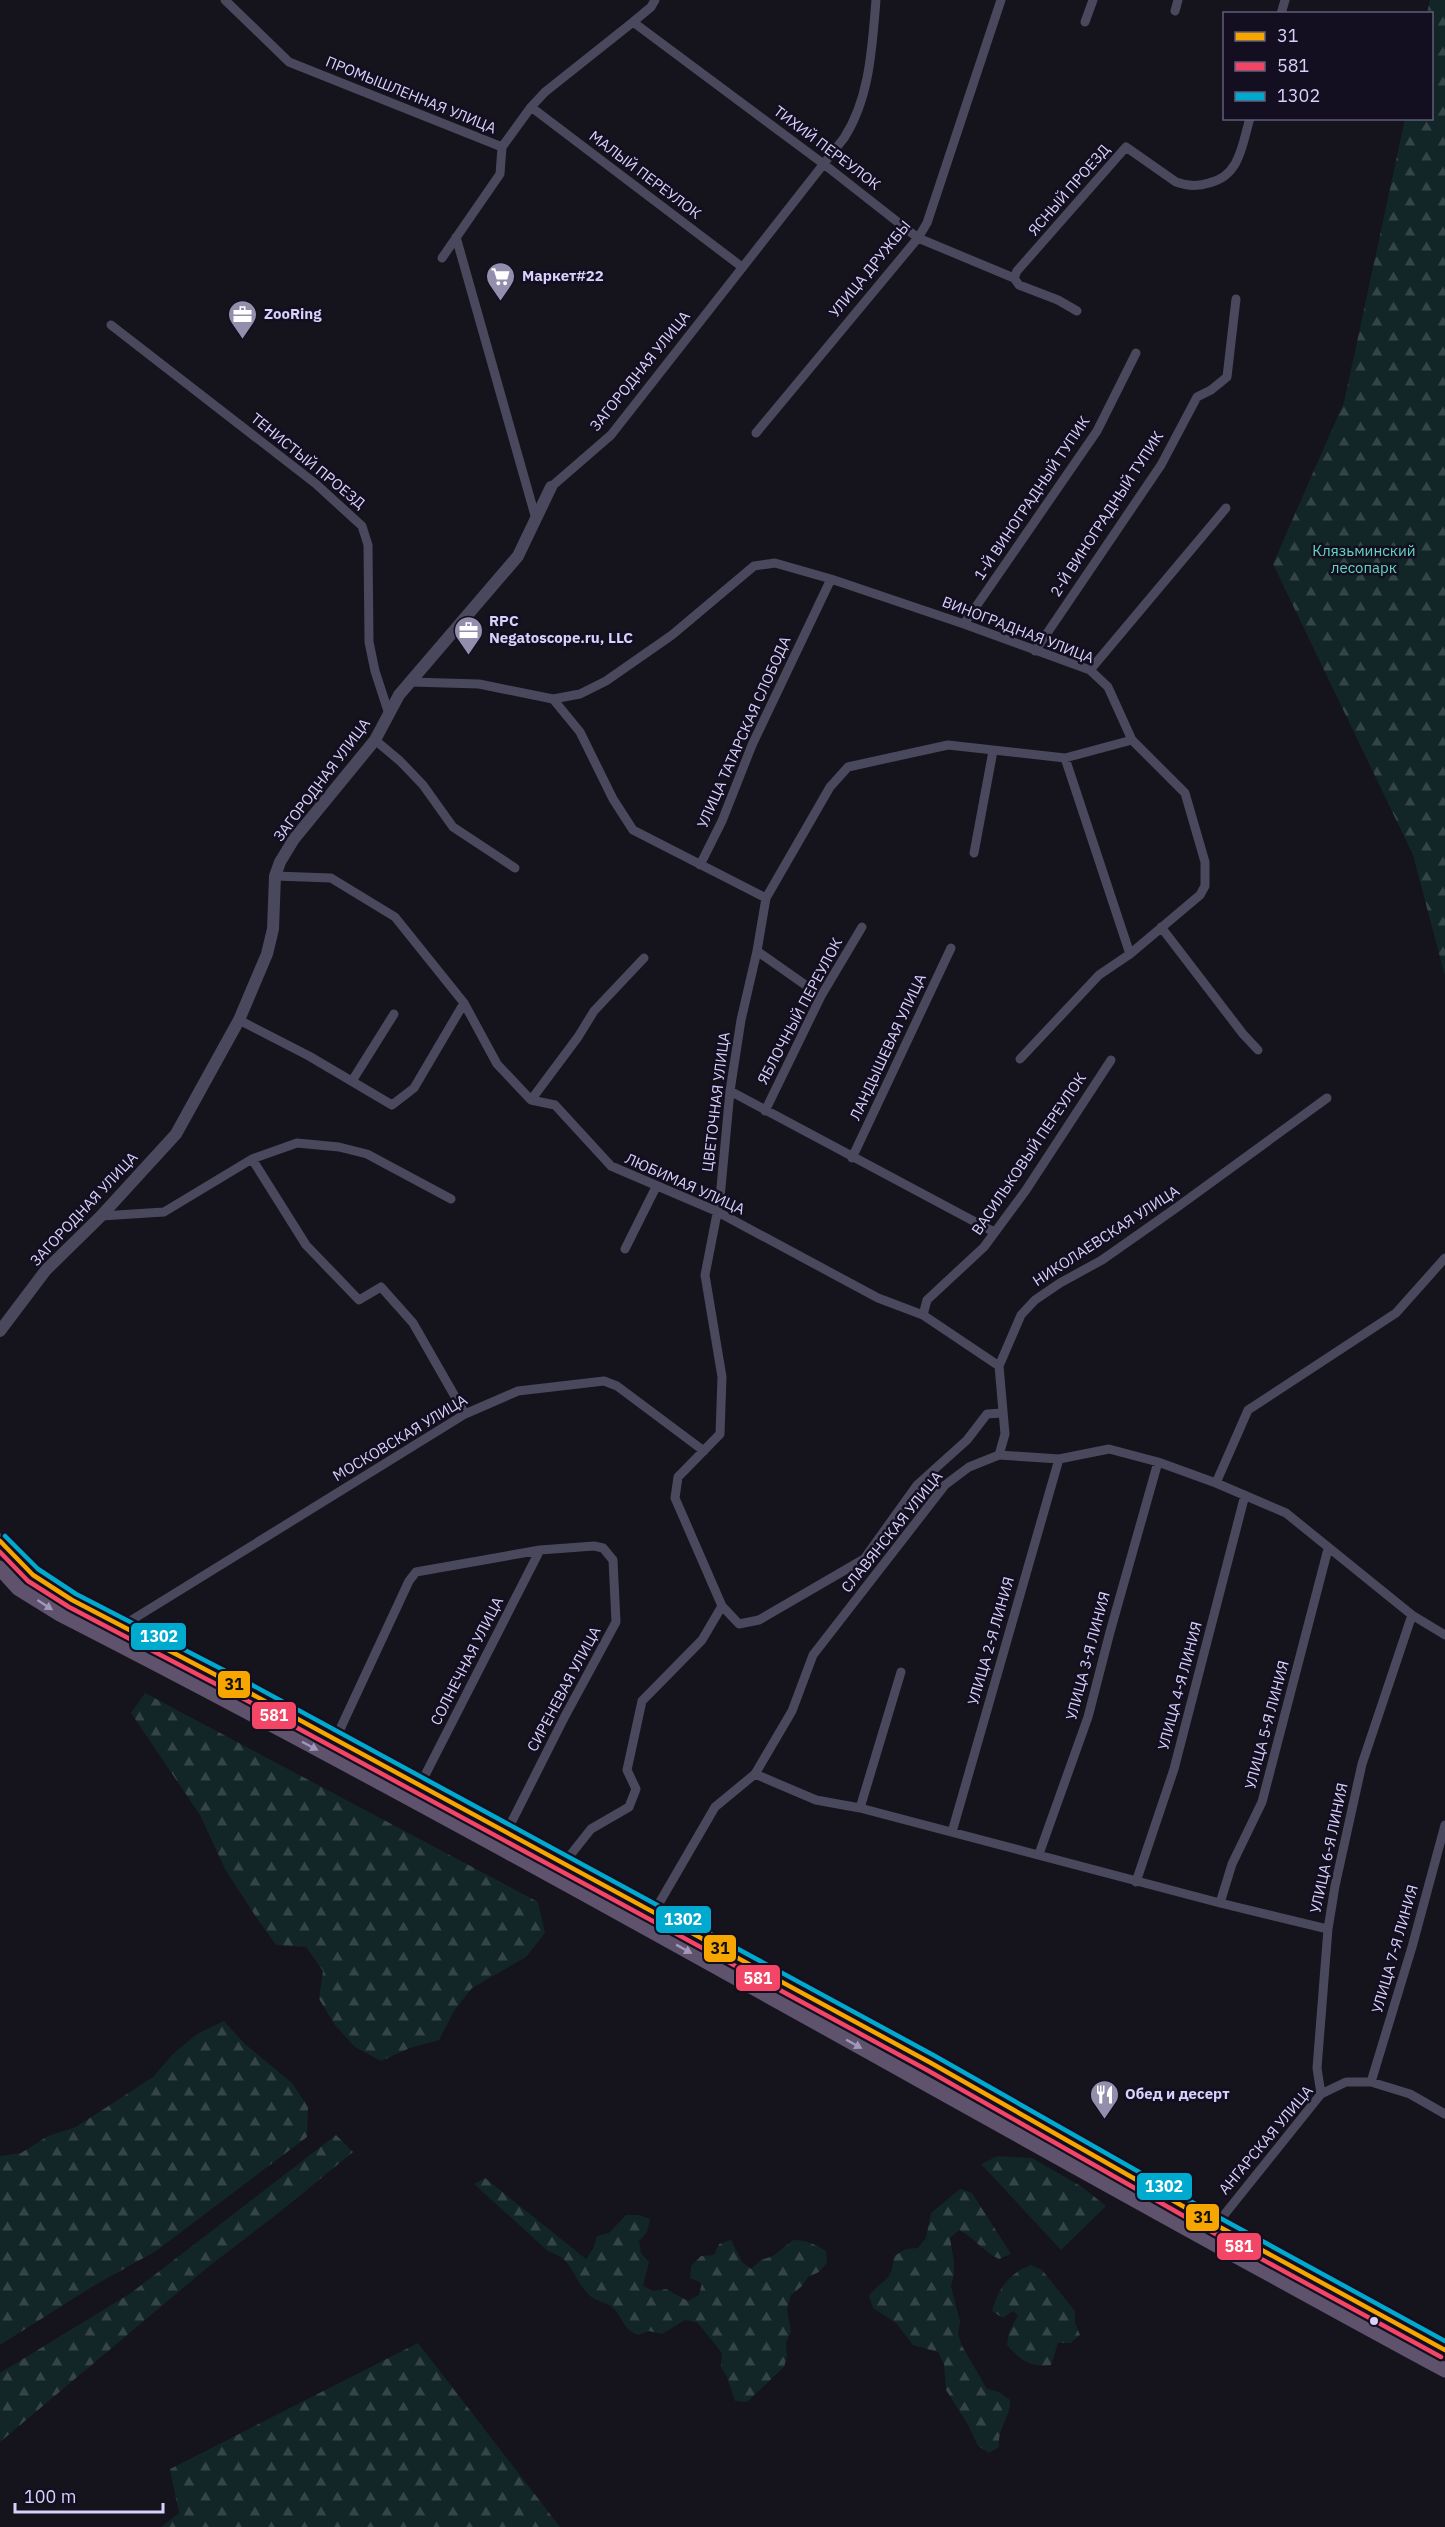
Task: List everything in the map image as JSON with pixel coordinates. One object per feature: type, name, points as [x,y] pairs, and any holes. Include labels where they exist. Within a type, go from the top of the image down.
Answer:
[{"type":"main road","points":[[0,1541],[33,1575],[72,1600],[654,1912],[1445,2350]]},
{"type":"main road","points":[[0,1568],[18,1588],[60,1614],[554,1876],[1171,2222],[1445,2370]]},
{"type":"street","name":"ПРОМЫШЛЕННАЯ УЛИЦА","points":[[225,0],[289,62],[502,147],[531,107],[546,92],[633,22],[651,6],[654,0]]},
{"type":"street","name":"ЗАГОРОДНАЯ УЛИЦА","points":[[0,1331],[46,1270],[101,1216],[176,1134],[239,1020],[267,954],[273,929],[275,876],[280,862],[294,839],[375,740],[399,695],[518,556],[551,487],[611,435],[825,165],[856,120],[863,98],[876,0]]},
{"type":"street","name":"УЛИЦА ДРУЖБЫ","points":[[756,433],[918,238],[927,223],[1001,0]]},
{"type":"street","points":[[1086,22],[1093,0]]},
{"type":"street","points":[[1175,11],[1178,0]]},
{"type":"street","name":"ТИХИЙ ПЕРЕУЛОК","points":[[633,22],[825,165],[918,238],[1014,278]]},
{"type":"street","name":"МАЛЫЙ ПЕРЕУЛОК","points":[[531,107],[742,267]]},
{"type":"street","name":"ЯСНЫЙ ПРОЕЗД","points":[[1014,278],[1017,271],[1126,147],[1176,182],[1185,185],[1204,185],[1232,171],[1249,120]]},
{"type":"street","points":[[442,258],[500,174],[502,147]]},
{"type":"street","points":[[456,237],[536,519]]},
{"type":"street","points":[[1014,278],[1019,285],[1058,300],[1077,312]]},
{"type":"street","name":"2-Й ВИНОГРАДНЫЙ ТУПИК","points":[[1035,651],[1161,465],[1197,398],[1227,377],[1236,299]]},
{"type":"street","name":"ТЕНИСТЫЙ ПРОЕЗД","points":[[111,325],[316,484],[362,526],[368,545],[369,642],[389,714]]},
{"type":"street","name":"1-Й ВИНОГРАДНЫЙ ТУПИК","points":[[964,624],[1097,431],[1136,354]]},
{"type":"street","points":[[1090,670],[1227,508]]},
{"type":"street","name":"ВИНОГРАДНАЯ УЛИЦА","points":[[553,699],[580,694],[606,681],[672,635],[754,566],[775,562],[964,624],[1090,670],[1108,687],[1132,740],[1185,793],[1205,862],[1205,886],[1200,895],[1130,954],[1099,975],[1020,1059]]},
{"type":"street","name":"УЛИЦА ТАТАРСКАЯ СЛОБОДА","points":[[700,865],[722,821],[752,745],[831,579]]},
{"type":"street","points":[[411,682],[479,684],[553,699],[580,732],[613,798],[633,830],[766,898],[830,787],[848,767],[948,745],[1065,758],[1132,740]]},
{"type":"street","points":[[375,740],[423,785],[453,827],[515,868]]},
{"type":"street","points":[[974,853],[993,751]]},
{"type":"street","points":[[1065,758],[1130,954]]},
{"type":"street","name":"ЛЮБИМАЯ УЛИЦА","points":[[275,876],[331,879],[395,917],[464,1003],[497,1064],[531,1100],[555,1105],[611,1166],[716,1211],[878,1298],[923,1315],[999,1366]]},
{"type":"street","name":"ЦВЕТОЧНАЯ УЛИЦА","points":[[722,1606],[675,1498],[678,1477],[720,1434],[722,1377],[705,1275],[720,1198],[730,1091],[741,1020],[757,951],[766,898]]},
{"type":"street","name":"ЯБЛОЧНЫЙ ПЕРЕУЛОК","points":[[765,1111],[822,996],[862,927]]},
{"type":"street","points":[[1161,927],[1243,1034],[1258,1050]]},
{"type":"street","name":"ЛАНДЫШЕВАЯ УЛИЦА","points":[[852,1158],[951,948]]},
{"type":"street","points":[[757,951],[822,996]]},
{"type":"street","points":[[531,1100],[578,1037],[594,1011],[644,958]]},
{"type":"street","points":[[239,1020],[392,1105],[414,1088],[464,1003]]},
{"type":"street","points":[[352,1081],[394,1014]]},
{"type":"street","name":"ВАСИЛЬКОВЫЙ ПЕРЕУЛОК","points":[[923,1315],[927,1299],[984,1247],[1026,1190],[1111,1060]]},
{"type":"street","points":[[730,1091],[994,1232]]},
{"type":"street","name":"НИКОЛАЕВСКАЯ УЛИЦА","points":[[999,1455],[1005,1434],[999,1366],[1021,1315],[1035,1300],[1102,1260],[1328,1098]]},
{"type":"street","points":[[101,1216],[164,1212],[252,1160],[297,1143],[367,1154],[452,1199]]},
{"type":"street","points":[[252,1160],[306,1245],[359,1300],[381,1287],[413,1323],[465,1414]]},
{"type":"street","points":[[626,1249],[656,1187]]},
{"type":"street","points":[[1216,1483],[1248,1410],[1396,1313],[1445,1258]]},
{"type":"street","name":"МОСКОВСКАЯ УЛИЦА","points":[[122,1626],[465,1414],[518,1391],[604,1380],[617,1386],[704,1451]]},
{"type":"street","points":[[564,1863],[591,1829],[629,1807],[636,1788],[627,1770],[642,1701],[702,1640],[722,1606],[739,1623],[759,1620],[864,1559],[916,1485],[967,1440],[987,1414],[1002,1413]]},
{"type":"street","name":"СЛАВЯНСКАЯ УЛИЦА","points":[[654,1912],[715,1807],[755,1774],[792,1711],[813,1655],[945,1485],[969,1467],[999,1455],[1059,1459],[1109,1449],[1158,1462],[1216,1483],[1286,1513],[1412,1615],[1445,1635]]},
{"type":"street","name":"УЛИЦА 2-Я ЛИНИЯ","points":[[952,1832],[1059,1459]]},
{"type":"street","name":"УЛИЦА 3-Я ЛИНИЯ","points":[[1039,1854],[1088,1717],[1158,1462]]},
{"type":"street","name":"УЛИЦА 4-Я ЛИНИЯ","points":[[1136,1882],[1174,1769],[1245,1495]]},
{"type":"street","name":"СИРЕНЕВАЯ УЛИЦА","points":[[506,1833],[617,1618],[613,1560],[610,1553],[594,1546],[540,1550]]},
{"type":"street","name":"УЛИЦА 5-Я ЛИНИЯ","points":[[1220,1903],[1232,1864],[1263,1802],[1328,1549]]},
{"type":"street","points":[[336,1740],[412,1575],[421,1570],[540,1550]]},
{"type":"street","name":"СОЛНЕЧНАЯ УЛИЦА","points":[[420,1785],[540,1550]]},
{"type":"street","name":"УЛИЦА 6-Я ЛИНИЯ","points":[[1321,2094],[1317,2068],[1328,1929],[1362,1764],[1412,1615]]},
{"type":"street","points":[[860,1808],[901,1672]]},
{"type":"street","points":[[755,1774],[816,1800],[860,1808],[1039,1854],[1136,1882],[1328,1929]]},
{"type":"street","name":"УЛИЦА 7-Я ЛИНИЯ","points":[[1371,2082],[1412,1947],[1445,1825]]},
{"type":"street","name":"АНГАРСКАЯ УЛИЦА","points":[[1216,2225],[1321,2094],[1346,2082],[1371,2082],[1410,2094],[1445,2114]]},
{"type":"green space","name":"Клязьминский лесопарк","points":[[1430,0],[1445,0],[1445,976],[1413,855],[1273,564],[1344,402],[1405,120],[1433,120],[1433,12],[1427,12]]},
{"type":"green space","points":[[145,1693],[538,1902],[545,1933],[526,1957],[472,1988],[454,2011],[439,2040],[410,2048],[381,2061],[355,2047],[335,2025],[319,1999],[323,1971],[306,1947],[276,1945],[225,1869],[200,1815],[131,1713]]},
{"type":"green space","points":[[224,2021],[245,2044],[292,2083],[308,2107],[307,2137],[156,2251],[95,2285],[0,2345],[0,2156],[21,2153],[48,2136],[76,2127],[153,2077],[173,2054],[197,2034]]},
{"type":"green space","points":[[336,2135],[353,2152],[208,2267],[0,2442],[0,2373],[131,2293]]},
{"type":"green space","points":[[998,2156],[1032,2158],[1082,2187],[1106,2206],[1061,2250],[981,2164]]},
{"type":"green space","points":[[485,2178],[586,2259],[593,2249],[597,2236],[609,2233],[626,2215],[639,2215],[650,2219],[647,2232],[639,2241],[641,2253],[649,2262],[643,2286],[654,2291],[666,2289],[688,2301],[699,2295],[702,2283],[690,2278],[691,2266],[701,2256],[714,2255],[719,2244],[731,2240],[742,2262],[751,2269],[761,2260],[773,2256],[793,2240],[810,2243],[826,2251],[827,2263],[819,2272],[808,2277],[791,2295],[787,2309],[791,2332],[786,2343],[787,2356],[784,2367],[747,2402],[735,2401],[721,2367],[722,2353],[697,2322],[685,2320],[662,2334],[649,2331],[638,2335],[633,2332],[613,2308],[595,2299],[583,2289],[563,2259],[549,2252],[474,2184]]},
{"type":"green space","points":[[960,2189],[972,2193],[1011,2254],[999,2259],[959,2230],[950,2238],[954,2262],[951,2286],[960,2322],[958,2334],[962,2346],[987,2389],[999,2392],[1010,2400],[1000,2434],[999,2447],[989,2453],[978,2446],[967,2423],[946,2390],[944,2364],[938,2352],[913,2345],[896,2323],[873,2308],[869,2296],[891,2272],[894,2256],[906,2249],[918,2248],[926,2238],[931,2213]]},
{"type":"green space","points":[[1031,2265],[1042,2270],[1075,2311],[1075,2323],[1080,2335],[1071,2343],[1058,2343],[1051,2365],[1032,2364],[1017,2355],[1007,2345],[1009,2332],[1018,2315],[1013,2311],[1003,2318],[992,2311],[1001,2289],[1011,2277]]},
{"type":"green space","points":[[418,2343],[560,2527],[161,2527],[179,2513],[170,2469]]},
{"type":"transit line","name":"1302","points":[[5,1536],[38,1569],[76,1594],[241,1679],[935,2056],[1220,2218],[1445,2341]]},
{"type":"transit line","name":"31","points":[[0,1541],[33,1575],[72,1600],[237,1686],[931,2063],[1216,2225],[1445,2350]]},
{"type":"transit line","name":"581","points":[[0,1552],[28,1581],[69,1607],[233,1693],[927,2070],[1212,2232],[1441,2357]]},
{"type":"place","name":"Маркет#22","points":[[501,302]]},
{"type":"place","name":"ZooRing","points":[[243,340]]},
{"type":"place","name":"RPC Negatoscope.ru, LLC","points":[[468,656]]},
{"type":"place","name":"Обед и десерт","points":[[1104,2120]]}]
